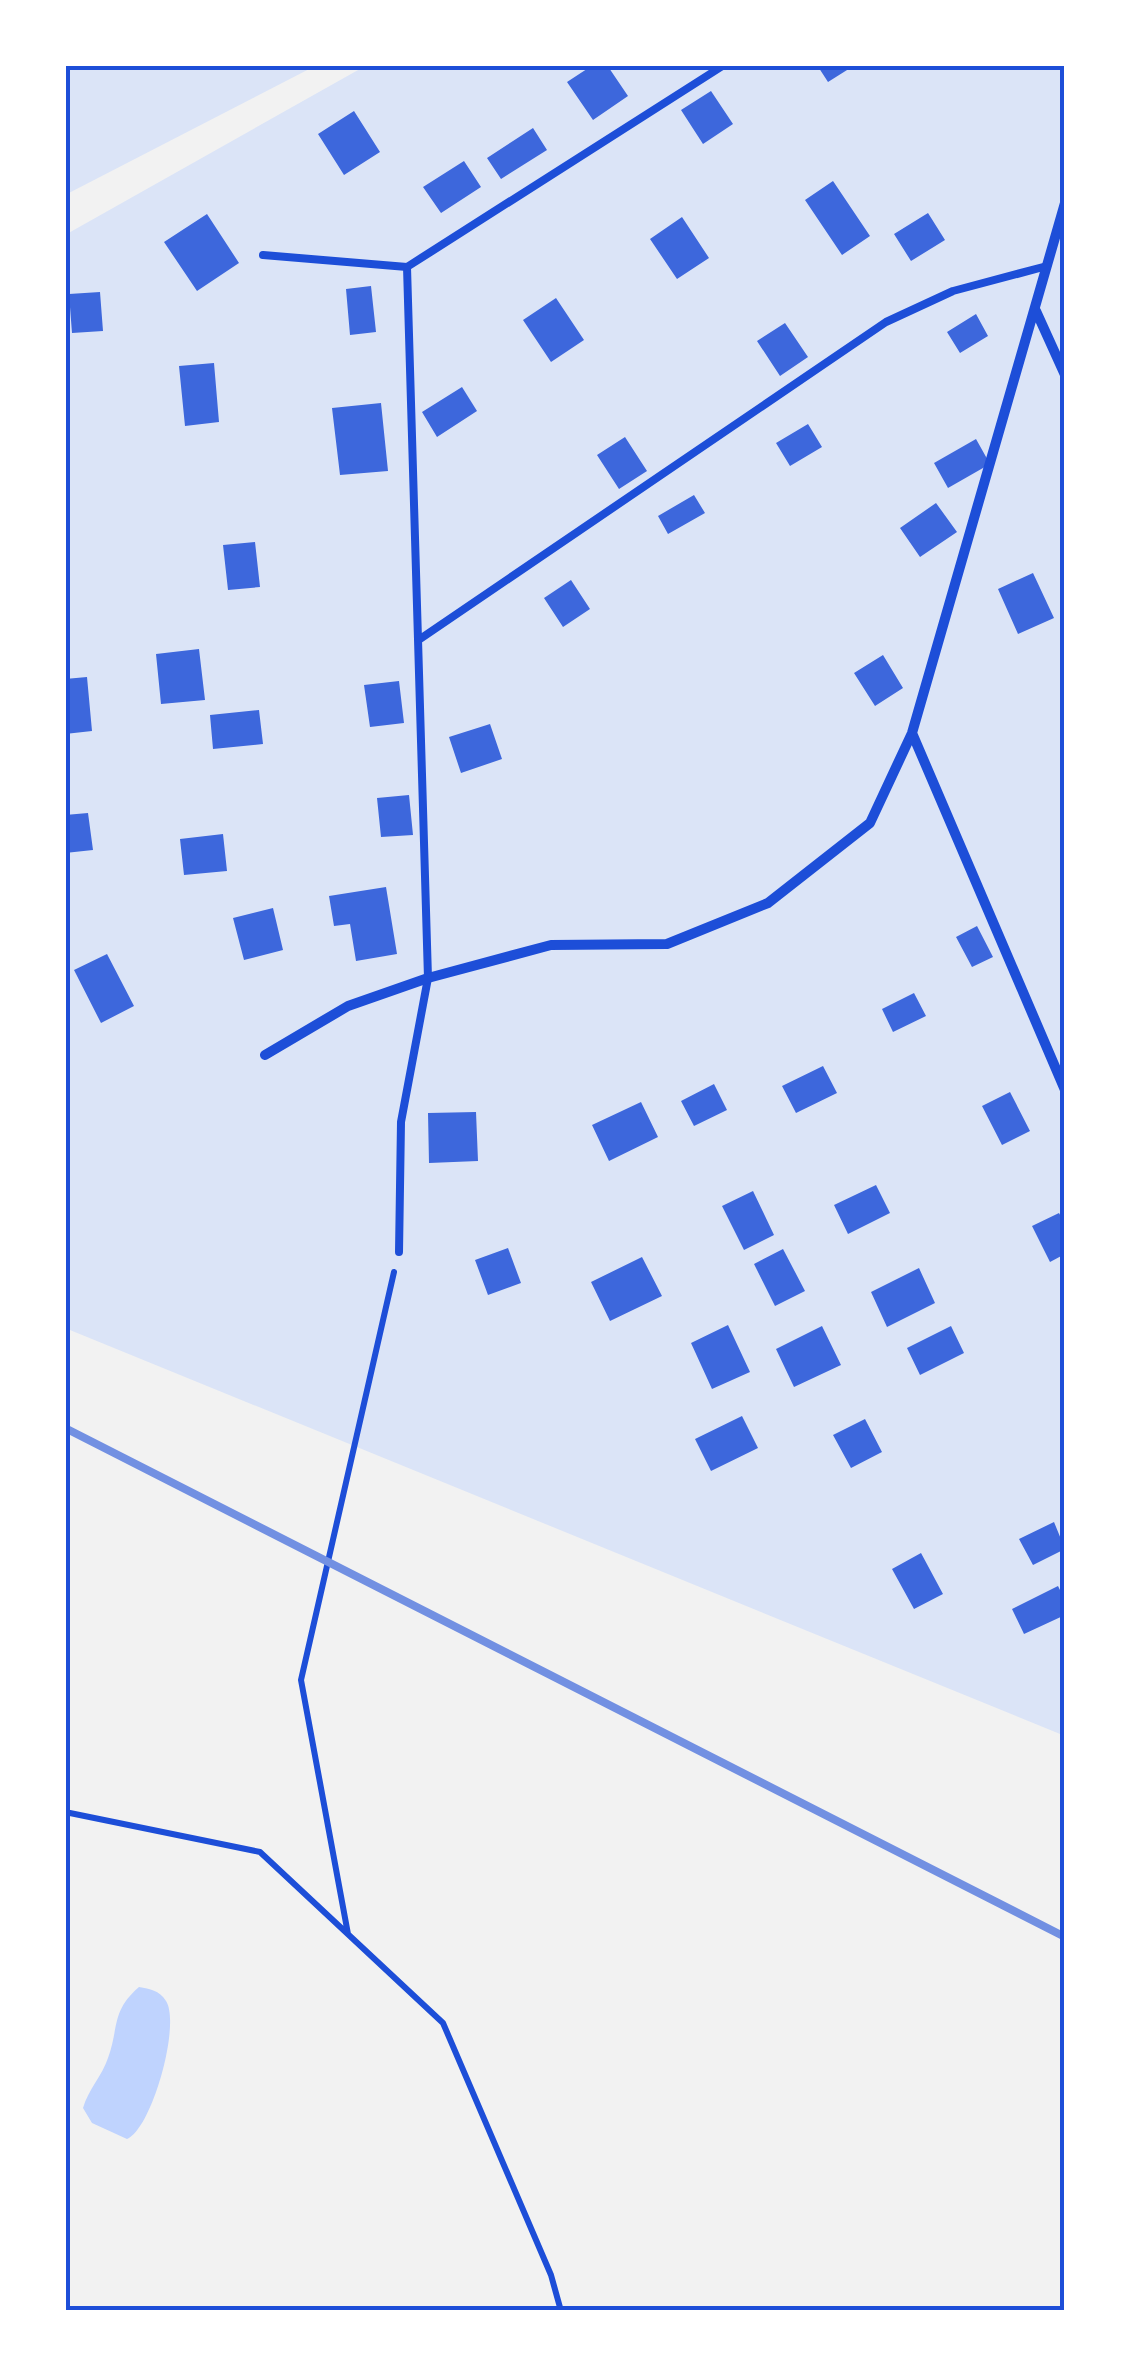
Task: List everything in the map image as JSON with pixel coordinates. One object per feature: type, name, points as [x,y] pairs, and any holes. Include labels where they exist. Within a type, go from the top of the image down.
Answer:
[{"type":"street","points":[[266,1055],[348,1006],[428,978],[551,945],[667,944],[768,903],[870,823],[912,733],[1065,203]]},
{"type":"street","points":[[1036,311],[1065,376]]},
{"type":"street","points":[[912,733],[1065,1090]]},
{"type":"lane","points":[[263,255],[407,267],[724,65]]},
{"type":"lane","points":[[420,639],[886,322],[954,291],[1047,266]]},
{"type":"lane","points":[[399,1252],[401,1122],[428,978],[407,267]]},
{"type":"path","points":[[348,1934],[300,1680],[399,1252]]},
{"type":"path","points":[[65,1812],[260,1852],[443,2023],[551,2275],[561,2311]]},
{"type":"shaded area","points":[[65,65],[317,65],[65,195]]},
{"type":"shaded area","points":[[367,65],[1065,65],[1065,1736],[65,1328],[65,235]]},
{"type":"water","points":[[139,1987],[157,1992],[166,2001],[170,2031],[154,2097],[146,2116],[127,2139],[92,2123],[83,2108],[108,2058],[120,2012]]},
{"type":"building","points":[[593,65],[607,65],[628,96],[593,120],[567,82]]},
{"type":"building","points":[[817,65],[855,65],[828,82]]},
{"type":"building","points":[[711,91],[733,124],[703,144],[681,110]]},
{"type":"building","points":[[354,111],[380,152],[344,175],[318,134]]},
{"type":"building","points":[[533,128],[547,150],[501,179],[487,158]]},
{"type":"building","points":[[464,161],[481,187],[441,213],[423,187]]},
{"type":"building","points":[[833,181],[870,236],[842,255],[805,200]]},
{"type":"building","points":[[928,213],[945,240],[911,261],[894,234]]},
{"type":"building","points":[[207,214],[239,263],[197,291],[164,242]]},
{"type":"building","points":[[682,217],[709,258],[677,279],[650,239]]},
{"type":"building","points":[[371,286],[376,332],[350,335],[346,289]]},
{"type":"building","points":[[100,292],[103,331],[72,333],[69,294]]},
{"type":"building","points":[[556,298],[584,340],[551,362],[523,320]]},
{"type":"building","points":[[976,314],[988,336],[960,353],[947,332]]},
{"type":"building","points":[[785,323],[808,357],[780,376],[757,341]]},
{"type":"building","points":[[214,363],[219,422],[185,426],[179,366]]},
{"type":"building","points":[[462,387],[477,411],[437,437],[422,412]]},
{"type":"building","points":[[381,403],[388,471],[340,475],[332,408]]},
{"type":"building","points":[[808,424],[822,447],[790,466],[776,443]]},
{"type":"building","points":[[625,437],[647,471],[619,489],[597,455]]},
{"type":"building","points":[[976,439],[990,464],[948,488],[934,463]]},
{"type":"building","points":[[694,495],[705,513],[668,534],[658,516]]},
{"type":"building","points":[[936,503],[957,532],[920,557],[900,528]]},
{"type":"building","points":[[255,542],[260,587],[228,590],[223,545]]},
{"type":"building","points":[[1033,573],[1054,618],[1018,634],[998,589]]},
{"type":"building","points":[[571,580],[590,609],[563,627],[544,598]]},
{"type":"building","points":[[199,649],[205,700],[161,704],[156,654]]},
{"type":"building","points":[[883,655],[903,688],[875,706],[854,673]]},
{"type":"building","points":[[87,677],[92,731],[65,734],[65,679]]},
{"type":"building","points":[[399,681],[404,723],[370,727],[364,685]]},
{"type":"building","points":[[259,710],[263,744],[213,749],[210,715]]},
{"type":"building","points":[[490,724],[502,759],[461,773],[449,737]]},
{"type":"building","points":[[409,795],[413,835],[381,837],[377,798]]},
{"type":"building","points":[[88,813],[93,850],[65,853],[65,815]]},
{"type":"building","points":[[223,834],[227,871],[184,875],[180,839]]},
{"type":"building","points":[[386,887],[397,954],[356,961],[350,924],[334,926],[329,896]]},
{"type":"building","points":[[273,908],[283,950],[244,960],[233,918]]},
{"type":"building","points":[[977,926],[993,957],[972,967],[956,937]]},
{"type":"building","points":[[107,954],[134,1006],[101,1023],[74,970]]},
{"type":"building","points":[[914,993],[926,1016],[893,1032],[882,1009]]},
{"type":"building","points":[[823,1066],[837,1093],[796,1113],[782,1086]]},
{"type":"building","points":[[714,1084],[727,1110],[694,1126],[681,1101]]},
{"type":"building","points":[[1010,1092],[1030,1131],[1002,1145],[982,1106]]},
{"type":"building","points":[[641,1102],[658,1137],[609,1161],[592,1125]]},
{"type":"building","points":[[476,1112],[478,1161],[429,1163],[428,1113]]},
{"type":"building","points":[[876,1185],[890,1213],[848,1234],[834,1205]]},
{"type":"building","points":[[753,1191],[774,1235],[744,1250],[722,1206]]},
{"type":"building","points":[[1059,1213],[1065,1224],[1065,1254],[1050,1262],[1032,1226]]},
{"type":"building","points":[[508,1248],[521,1283],[488,1295],[475,1260]]},
{"type":"building","points":[[783,1249],[805,1291],[775,1306],[754,1264]]},
{"type":"building","points":[[642,1257],[662,1296],[610,1321],[591,1282]]},
{"type":"building","points":[[919,1268],[935,1303],[887,1327],[871,1292]]},
{"type":"building","points":[[728,1325],[750,1372],[712,1389],[691,1343]]},
{"type":"building","points":[[822,1326],[841,1365],[794,1387],[776,1349]]},
{"type":"building","points":[[951,1326],[964,1353],[920,1375],[907,1348]]},
{"type":"building","points":[[742,1416],[758,1448],[711,1471],[695,1439]]},
{"type":"building","points":[[865,1419],[882,1452],[851,1468],[833,1435]]},
{"type":"building","points":[[1054,1522],[1065,1549],[1033,1565],[1019,1539]]},
{"type":"building","points":[[921,1553],[943,1594],[914,1609],[892,1569]]},
{"type":"building","points":[[1058,1586],[1065,1600],[1065,1615],[1024,1634],[1012,1609]]},
{"type":"railway","points":[[65,1428],[1065,1937]]}]
